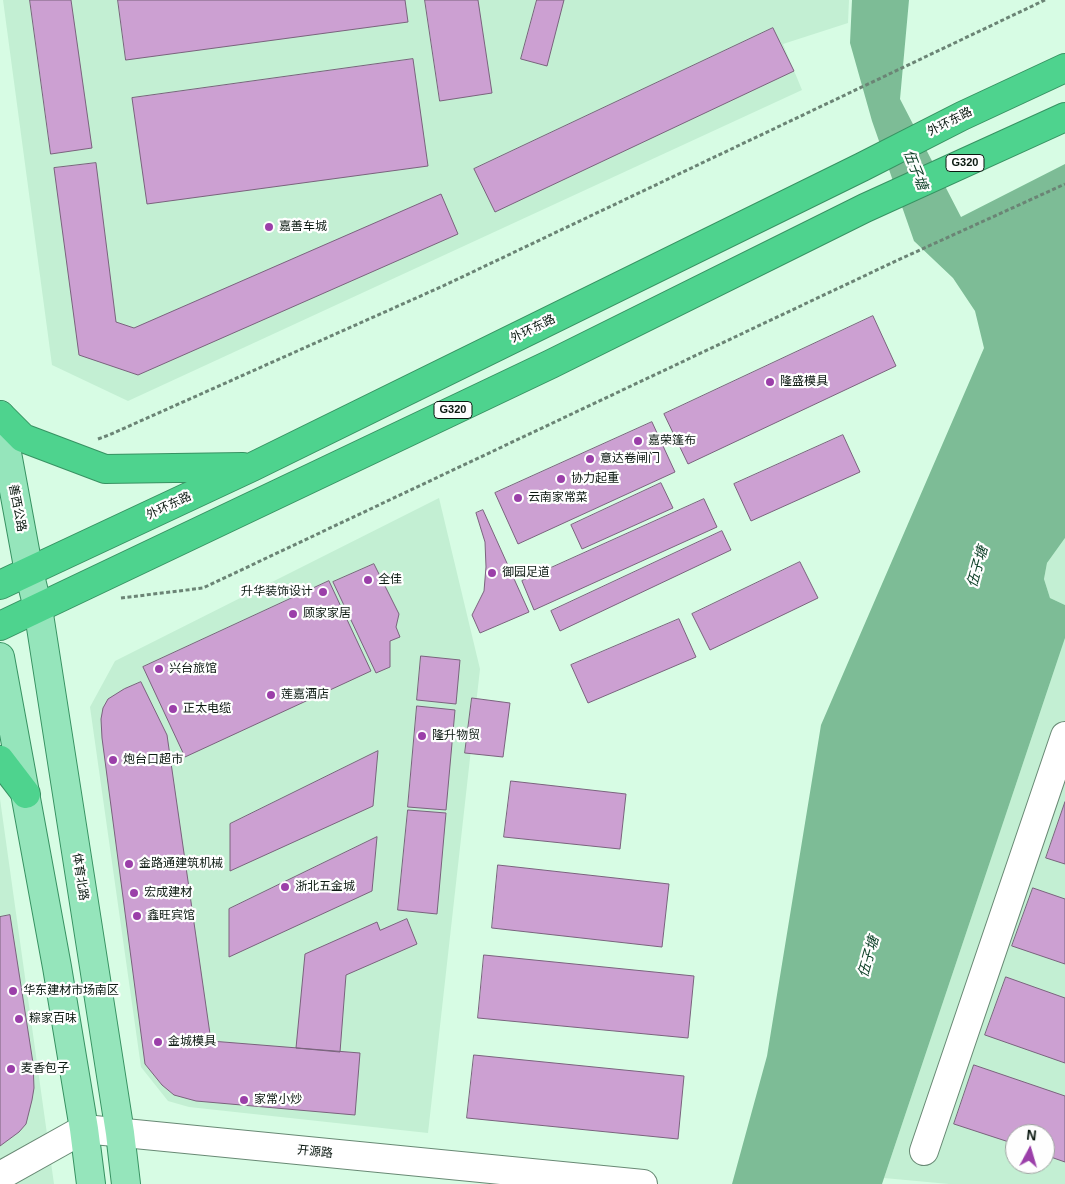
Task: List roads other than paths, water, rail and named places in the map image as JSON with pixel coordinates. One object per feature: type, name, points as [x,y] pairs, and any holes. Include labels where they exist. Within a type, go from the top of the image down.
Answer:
[{"type":"highway","name":"外环东路","points":[[0,585],[252,466],[862,167],[962,116],[1065,68]]},
{"type":"highway","name":"G320","points":[[0,626],[542,368],[865,208],[1065,117]]},
{"type":"highway","points":[[0,415],[23,438],[105,469],[252,466]]},
{"type":"highway","points":[[0,760],[26,794]]},
{"type":"main road","name":"善西公路","points":[[0,415],[29,572]]},
{"type":"main road","name":"体育北路","points":[[29,572],[38,608],[120,1133],[126,1184]]},
{"type":"main road","points":[[0,657],[57,967],[84,1129],[91,1184]]},
{"type":"street","points":[[924,1151],[1065,736]]},
{"type":"street","name":"开源路","points":[[84,1129],[642,1184]]},
{"type":"street","points":[[0,1176],[84,1129]]},
{"type":"water","name":"伍子塘","points":[[852,0],[909,0],[900,99],[961,217],[1065,164],[1065,538],[1047,563],[1044,579],[1050,598],[1065,605],[1065,638],[882,1184],[732,1184],[767,1056],[821,725],[984,348],[975,311],[953,278],[914,241],[872,121],[850,43]]},
{"type":"place","name":"嘉善车城","points":[[269,227]]},
{"type":"place","name":"隆盛模具","points":[[770,382]]},
{"type":"place","name":"嘉荣篷布","points":[[638,441]]},
{"type":"place","name":"意达卷闸门","points":[[590,459]]},
{"type":"place","name":"协力起重","points":[[561,479]]},
{"type":"place","name":"云南家常菜","points":[[518,498]]},
{"type":"place","name":"御园足道","points":[[492,573]]},
{"type":"place","name":"全佳","points":[[368,580]]},
{"type":"place","name":"升华装饰设计","points":[[323,592]]},
{"type":"place","name":"顾家家居","points":[[293,614]]},
{"type":"place","name":"兴台旅馆","points":[[159,669]]},
{"type":"place","name":"莲嘉酒店","points":[[271,695]]},
{"type":"place","name":"正太电缆","points":[[173,709]]},
{"type":"place","name":"隆升物贸","points":[[422,736]]},
{"type":"place","name":"炮台口超市","points":[[113,760]]},
{"type":"place","name":"金路通建筑机械","points":[[129,864]]},
{"type":"place","name":"浙北五金城","points":[[285,887]]},
{"type":"place","name":"宏成建材","points":[[134,893]]},
{"type":"place","name":"鑫旺宾馆","points":[[137,916]]},
{"type":"place","name":"华东建材市场南区","points":[[13,991]]},
{"type":"place","name":"粽家百味","points":[[19,1019]]},
{"type":"place","name":"金城模具","points":[[158,1042]]},
{"type":"place","name":"麦香包子","points":[[11,1069]]},
{"type":"place","name":"家常小炒","points":[[244,1100]]}]
